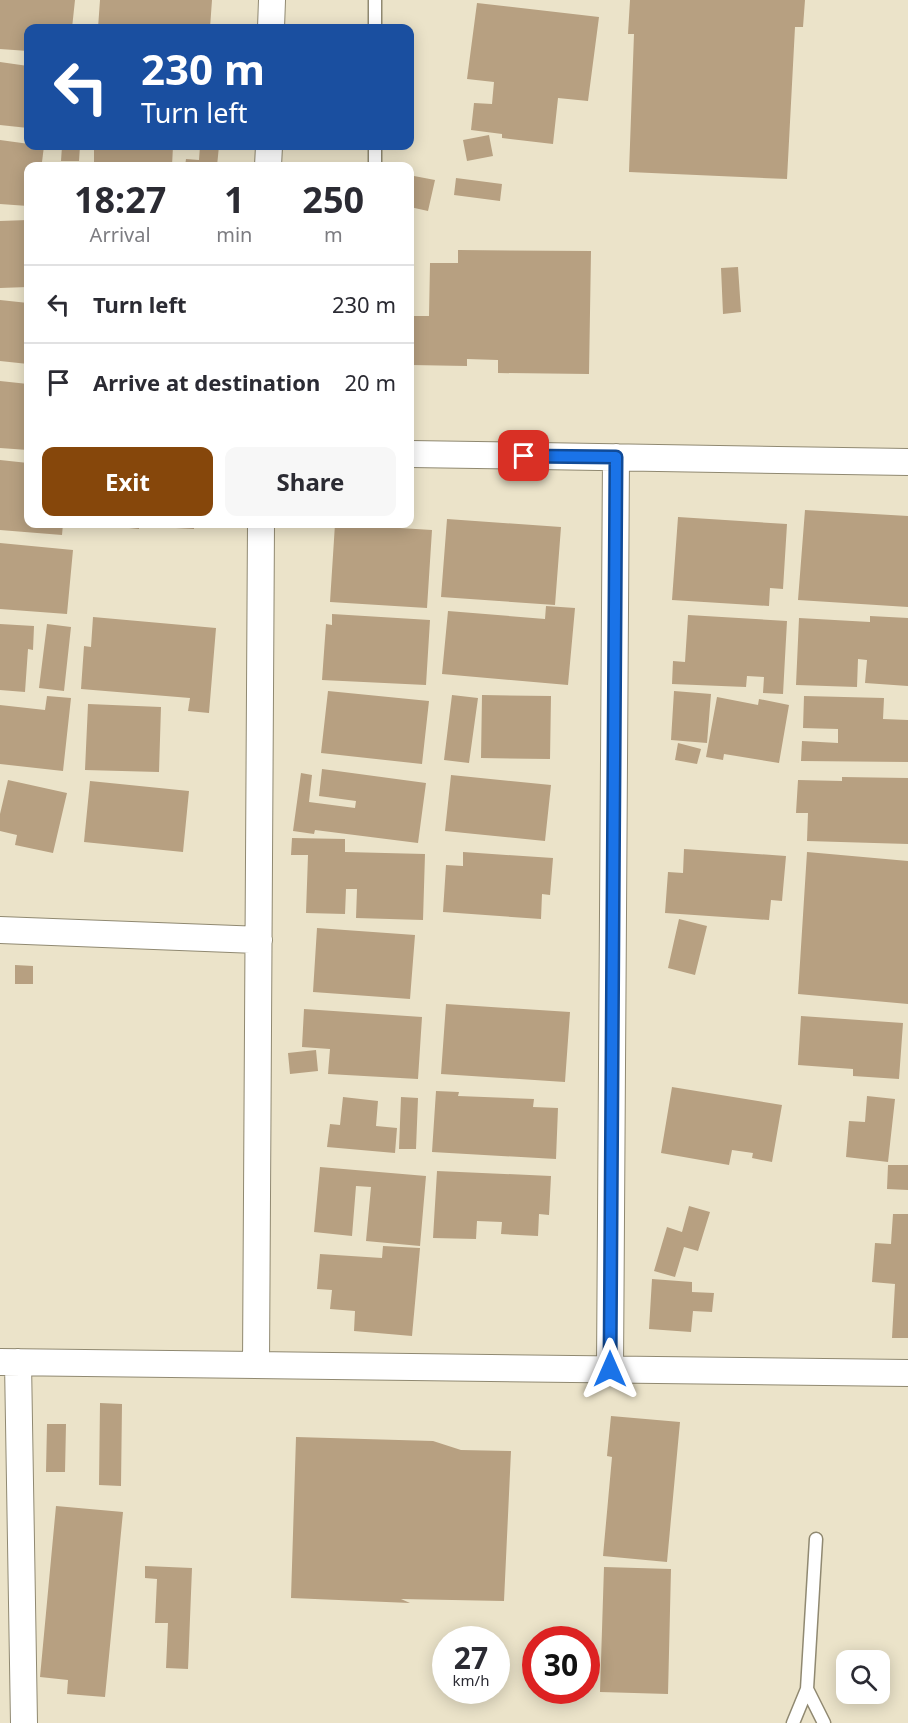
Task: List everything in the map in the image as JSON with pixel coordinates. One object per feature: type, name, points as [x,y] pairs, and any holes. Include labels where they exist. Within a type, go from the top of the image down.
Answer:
[{"type":"street","points":[[272,0],[272,24]]},
{"type":"street","points":[[414,454],[908,462]]},
{"type":"street","points":[[610,1369],[616,457]]},
{"type":"street","points":[[256,1365],[261,528]]},
{"type":"street","points":[[0,930],[259,940]]},
{"type":"street","points":[[24,1723],[9,1362],[908,1373]]},
{"type":"lane","points":[[375,0],[375,24]]},
{"type":"lane","points":[[793,1723],[807,1689],[816,1539]]},
{"type":"lane","points":[[807,1689],[824,1723]]},
{"type":"building","points":[[0,0],[75,0],[72,24],[24,24],[24,51],[0,49]]},
{"type":"building","points":[[100,0],[212,0],[210,24],[98,24]]},
{"type":"building","points":[[630,0],[805,0],[803,27],[795,27],[787,179],[629,172],[634,34],[628,34]]},
{"type":"building","points":[[477,3],[599,17],[588,101],[558,98],[553,144],[502,138],[502,134],[471,130],[474,103],[492,104],[494,82],[467,79]]},
{"type":"building","points":[[0,62],[24,65],[24,128],[0,125]]},
{"type":"building","points":[[489,135],[493,156],[467,161],[463,140]]},
{"type":"building","points":[[0,140],[24,143],[24,150],[44,150],[42,162],[24,162],[24,206],[0,204]]},
{"type":"building","points":[[62,150],[80,150],[79,161],[61,161]]},
{"type":"building","points":[[94,150],[173,150],[172,162],[94,162]]},
{"type":"building","points":[[200,150],[219,150],[217,162],[186,162],[186,159],[199,160]]},
{"type":"building","points":[[414,176],[435,180],[428,211],[414,208]]},
{"type":"building","points":[[456,178],[502,184],[500,201],[454,195]]},
{"type":"building","points":[[24,220],[24,287],[0,288],[0,221]]},
{"type":"building","points":[[458,250],[591,251],[589,374],[498,373],[498,360],[467,359],[467,366],[414,365],[414,316],[429,316],[430,263],[458,263]]},
{"type":"building","points":[[738,267],[741,312],[723,314],[721,268]]},
{"type":"building","points":[[0,300],[24,303],[24,364],[0,361]]},
{"type":"building","points":[[0,381],[24,384],[24,450],[0,448]]},
{"type":"building","points":[[0,460],[24,463],[24,528],[63,528],[62,535],[0,530]]},
{"type":"building","points":[[805,510],[908,516],[908,607],[798,600]]},
{"type":"building","points":[[678,517],[787,524],[783,589],[770,588],[769,606],[672,600]]},
{"type":"building","points":[[447,519],[561,527],[555,605],[441,597]]},
{"type":"building","points":[[335,528],[432,530],[427,608],[330,602]]},
{"type":"building","points":[[0,543],[73,550],[67,614],[0,609]]},
{"type":"building","points":[[546,606],[575,608],[568,685],[442,674],[448,611],[545,619]]},
{"type":"building","points":[[332,614],[430,620],[426,685],[322,680],[326,624],[332,625]]},
{"type":"building","points":[[688,615],[787,621],[783,694],[763,693],[764,677],[747,676],[746,687],[672,684],[673,661],[685,662]]},
{"type":"building","points":[[870,616],[908,618],[908,686],[865,683],[867,660],[858,659],[857,687],[796,685],[799,618],[870,622]]},
{"type":"building","points":[[93,617],[216,628],[209,713],[188,711],[190,698],[81,689],[84,646],[91,647]]},
{"type":"building","points":[[0,624],[34,626],[33,650],[28,649],[25,692],[0,690]]},
{"type":"building","points":[[47,624],[71,627],[64,691],[39,688]]},
{"type":"building","points":[[328,691],[429,701],[422,764],[321,753]]},
{"type":"building","points":[[674,691],[711,694],[707,743],[671,740]]},
{"type":"building","points":[[452,695],[478,698],[469,763],[444,760]]},
{"type":"building","points":[[482,695],[551,696],[550,759],[481,758]]},
{"type":"building","points":[[47,696],[71,698],[63,771],[0,764],[0,705],[45,710]]},
{"type":"building","points":[[804,696],[884,698],[883,719],[908,720],[908,762],[801,761],[802,741],[838,743],[838,729],[803,728]]},
{"type":"building","points":[[717,697],[758,705],[759,699],[789,705],[779,763],[724,754],[723,760],[706,757]]},
{"type":"building","points":[[88,704],[161,707],[159,772],[85,770]]},
{"type":"building","points":[[678,743],[701,749],[697,764],[675,760]]},
{"type":"building","points":[[322,769],[426,783],[418,843],[315,830],[314,834],[293,831],[301,773],[312,775],[309,802],[355,808],[356,801],[319,796]]},
{"type":"building","points":[[451,775],[551,785],[545,841],[445,831]]},
{"type":"building","points":[[842,777],[908,778],[908,844],[807,841],[808,813],[796,813],[798,780],[842,781]]},
{"type":"building","points":[[8,780],[67,793],[53,853],[15,845],[17,835],[0,831],[0,814]]},
{"type":"building","points":[[90,781],[189,791],[183,852],[84,842]]},
{"type":"building","points":[[292,838],[345,839],[345,852],[425,854],[423,920],[356,918],[357,889],[346,889],[345,914],[306,913],[308,855],[291,855]]},
{"type":"building","points":[[684,849],[786,856],[782,901],[771,900],[769,920],[665,913],[668,872],[683,873]]},
{"type":"building","points":[[463,852],[553,858],[550,895],[542,894],[541,919],[443,912],[446,865],[463,866]]},
{"type":"building","points":[[807,852],[908,861],[908,1004],[798,994]]},
{"type":"building","points":[[679,919],[707,926],[695,975],[668,968]]},
{"type":"building","points":[[317,928],[415,935],[410,999],[313,992]]},
{"type":"building","points":[[15,965],[33,966],[33,984],[15,984]]},
{"type":"building","points":[[446,1004],[570,1012],[565,1082],[441,1074]]},
{"type":"building","points":[[304,1009],[422,1017],[418,1079],[328,1074],[330,1049],[302,1047]]},
{"type":"building","points":[[801,1016],[903,1023],[899,1079],[853,1076],[853,1069],[798,1065]]},
{"type":"building","points":[[316,1050],[318,1071],[290,1074],[288,1053]]},
{"type":"building","points":[[672,1087],[782,1105],[772,1162],[752,1158],[753,1153],[732,1150],[729,1165],[661,1153]]},
{"type":"building","points":[[436,1091],[459,1092],[458,1096],[534,1099],[533,1107],[558,1108],[556,1159],[432,1152]]},
{"type":"building","points":[[867,1096],[895,1099],[888,1162],[846,1157],[849,1121],[865,1122]]},
{"type":"building","points":[[343,1097],[378,1101],[376,1126],[397,1128],[395,1153],[327,1147],[330,1124],[340,1125]]},
{"type":"building","points":[[401,1097],[418,1098],[416,1149],[399,1149]]},
{"type":"building","points":[[888,1165],[908,1165],[908,1190],[887,1189]]},
{"type":"building","points":[[320,1167],[426,1176],[420,1246],[366,1241],[371,1187],[356,1186],[352,1236],[314,1232]]},
{"type":"building","points":[[437,1171],[551,1176],[549,1215],[539,1214],[538,1236],[501,1234],[502,1222],[477,1221],[476,1239],[433,1238]]},
{"type":"building","points":[[689,1206],[710,1212],[698,1251],[684,1247],[675,1277],[654,1271],[667,1227],[682,1232]]},
{"type":"building","points":[[893,1214],[908,1214],[908,1338],[892,1338],[895,1284],[872,1282],[875,1243],[891,1244]]},
{"type":"building","points":[[383,1246],[420,1248],[412,1336],[354,1331],[355,1311],[330,1309],[332,1290],[317,1289],[320,1254],[382,1258]]},
{"type":"building","points":[[652,1279],[692,1282],[692,1292],[714,1293],[712,1312],[693,1311],[691,1332],[649,1329]]},
{"type":"building","points":[[100,1403],[122,1404],[121,1486],[99,1485]]},
{"type":"building","points":[[611,1416],[680,1422],[667,1562],[603,1556],[612,1457],[607,1456]]},
{"type":"building","points":[[47,1424],[66,1424],[65,1472],[46,1472]]},
{"type":"building","points":[[296,1437],[433,1441],[461,1450],[511,1451],[504,1601],[401,1599],[410,1603],[291,1598]]},
{"type":"building","points":[[56,1506],[123,1512],[105,1697],[67,1694],[68,1680],[40,1677]]},
{"type":"building","points":[[145,1566],[192,1568],[188,1669],[166,1668],[168,1623],[155,1623],[157,1579],[145,1578]]},
{"type":"building","points":[[604,1567],[671,1569],[668,1694],[600,1692]]},
{"type":"route","points":[[524,456],[616,457],[610,1369]]}]
